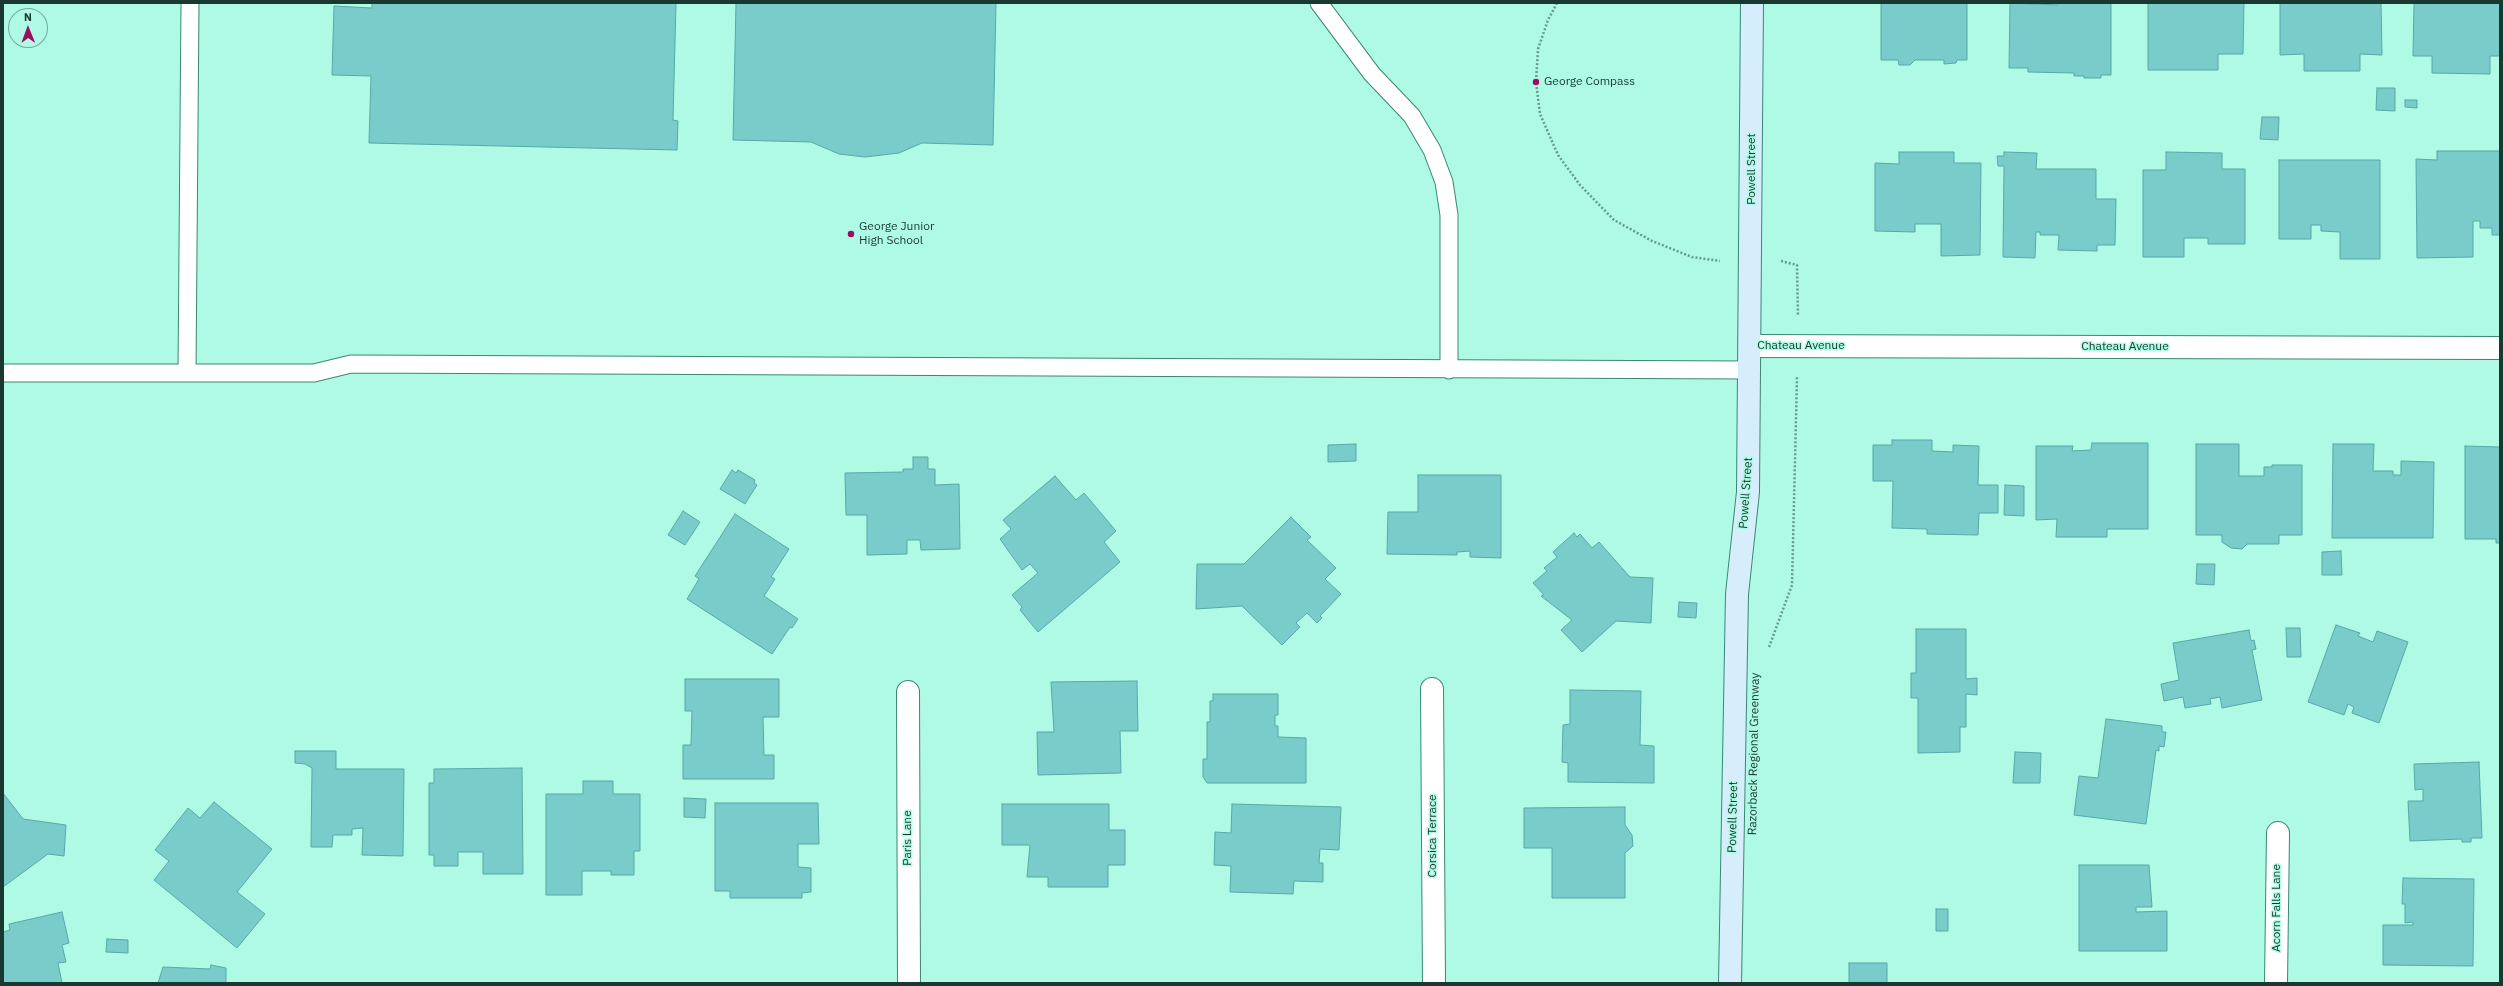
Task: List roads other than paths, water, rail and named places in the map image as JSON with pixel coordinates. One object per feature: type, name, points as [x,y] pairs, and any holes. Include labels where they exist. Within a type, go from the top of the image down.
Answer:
[{"type":"street","name":"Powell Street","points":[[1730,983],[1737,594],[1748,492],[1751,346],[1752,3]]},
{"type":"street","name":"Chateau Avenue","points":[[1751,346],[2500,348]]},
{"type":"street","name":"Corsica Terrace","points":[[1432,689],[1434,983]]},
{"type":"street","name":"Paris Lane","points":[[908,692],[909,983]]},
{"type":"street","name":"Acorn Falls Lane","points":[[2276,983],[2278,833]]},
{"type":"lane","points":[[187,373],[190,3]]},
{"type":"lane","points":[[1319,3],[1372,74],[1412,116],[1432,150],[1444,182],[1449,215],[1449,370]]},
{"type":"lane","points":[[3,373],[314,373],[351,364],[1449,370],[1750,370]]},
{"type":"place","name":"George Compass","points":[[1536,82]]},
{"type":"place","name":"George Junior High School","points":[[851,234]]}]
